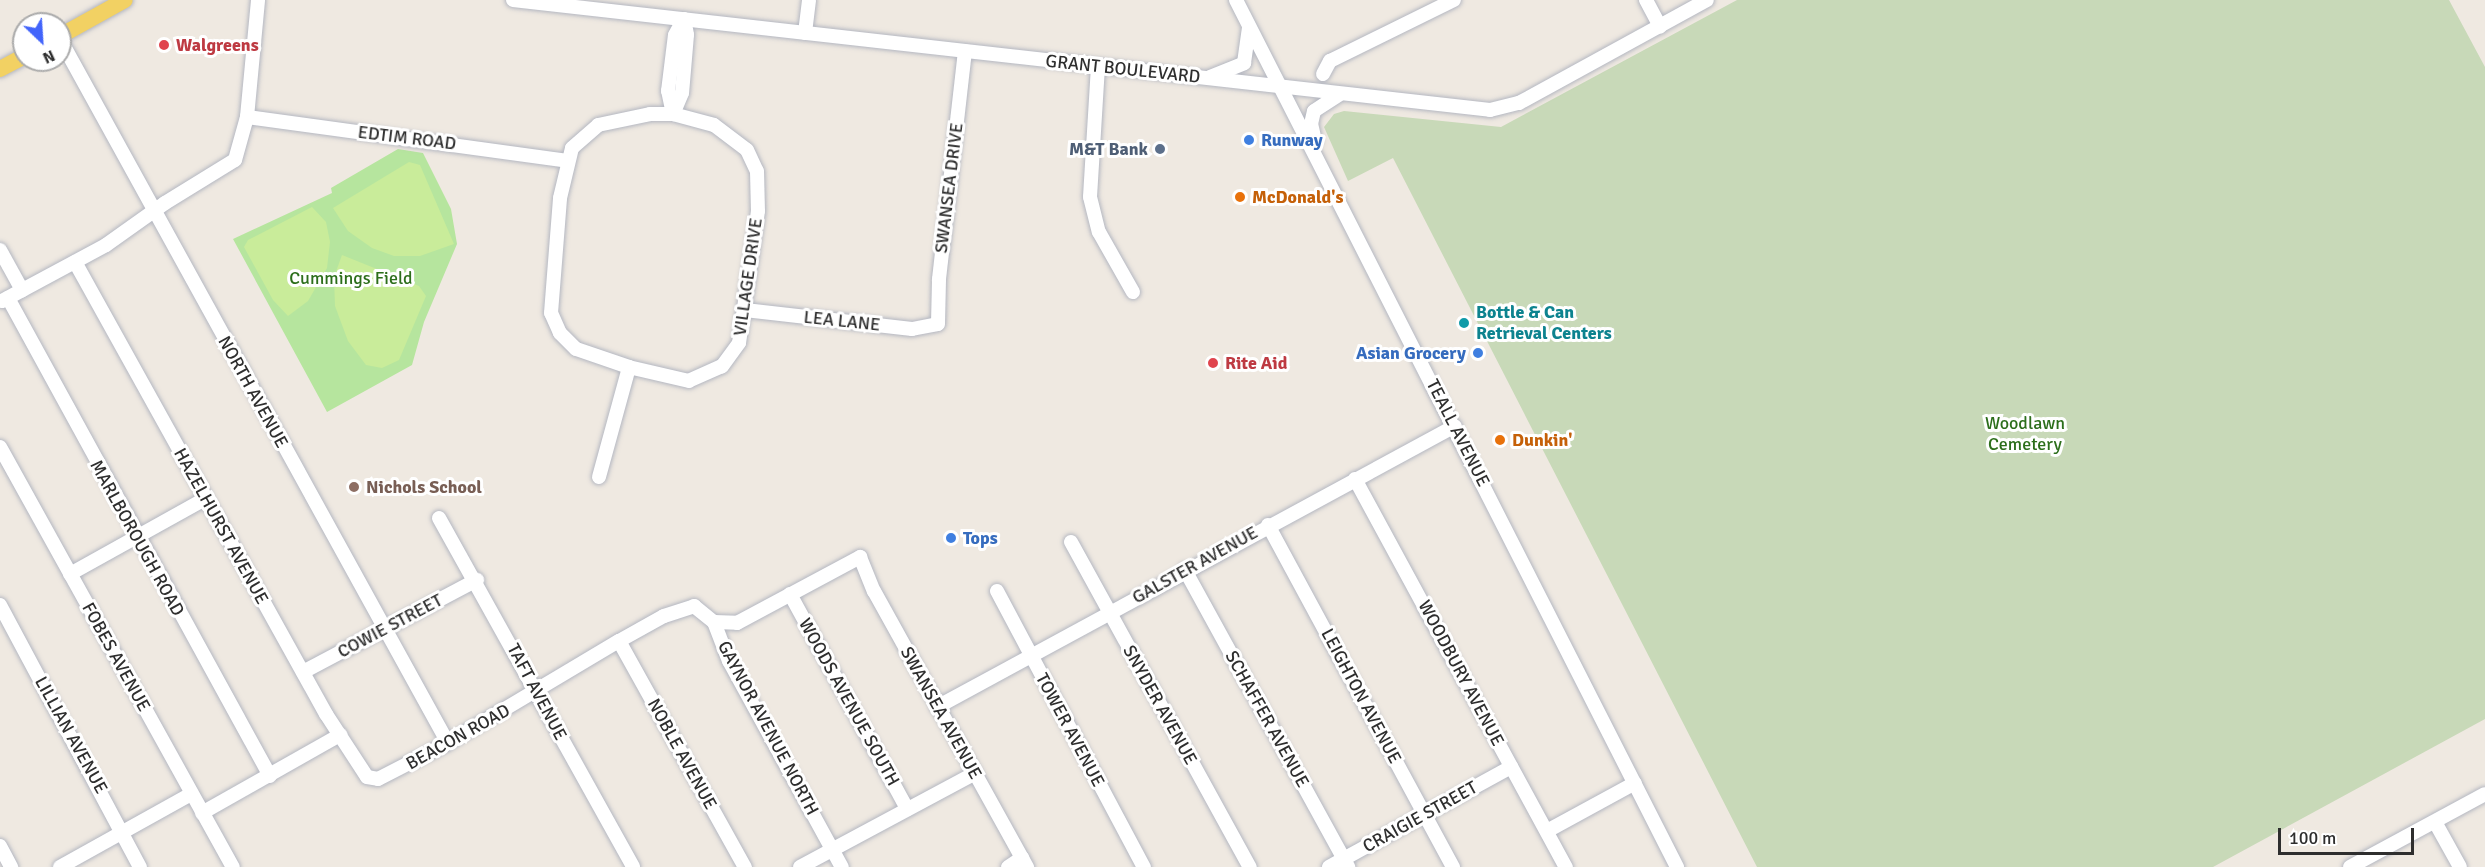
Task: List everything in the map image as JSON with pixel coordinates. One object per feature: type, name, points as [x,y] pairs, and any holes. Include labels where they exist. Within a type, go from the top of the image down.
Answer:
[{"type":"main road","points":[[72,31],[125,0]]},
{"type":"street","points":[[4,300],[106,246],[153,212],[235,160],[247,117],[258,0]]},
{"type":"street","name":"GRANT BOULEVARD","points":[[513,0],[1342,94],[1501,109],[1519,103],[1707,0]]},
{"type":"street","points":[[805,33],[809,0]]},
{"type":"street","name":"TEALL AVENUE","points":[[1236,0],[1455,426],[1677,867]]},
{"type":"street","points":[[1323,74],[1330,61],[1454,0]]},
{"type":"street","points":[[1646,0],[1660,26]]},
{"type":"street","points":[[673,114],[668,91],[673,46],[684,19]]},
{"type":"street","points":[[1206,78],[1244,63],[1249,25]]},
{"type":"street","name":"SWANSEA DRIVE","points":[[938,324],[939,279],[965,51]]},
{"type":"street","name":"NORTH AVENUE","points":[[72,60],[153,212],[448,743]]},
{"type":"street","points":[[1098,66],[1090,197],[1099,232],[1133,292]]},
{"type":"street","points":[[1318,158],[1311,124],[1314,111],[1342,94]]},
{"type":"street","name":"VILLAGE DRIVE","points":[[673,114],[697,119],[729,134],[747,150],[757,171],[758,211],[745,310],[735,351],[712,373],[676,380],[576,349],[560,333],[551,313],[554,251],[567,161],[578,140],[598,125],[635,115],[673,114]]},
{"type":"street","name":"EDTIM ROAD","points":[[247,117],[567,161]]},
{"type":"street","points":[[0,250],[22,290]]},
{"type":"street","name":"HAZELHURST AVENUE","points":[[75,262],[303,672],[367,777],[378,779]]},
{"type":"street","name":"MARLBOROUGH ROAD","points":[[4,300],[270,776]]},
{"type":"street","name":"LEA LANE","points":[[745,310],[912,329],[938,324]]},
{"type":"street","points":[[599,477],[629,367]]},
{"type":"street","name":"GALSTER AVENUE","points":[[937,706],[1455,426]]},
{"type":"street","name":"FOBES AVENUE","points":[[0,447],[233,867]]},
{"type":"street","name":"WOODBURY AVENUE","points":[[1355,479],[1566,867]]},
{"type":"street","points":[[69,574],[205,499]]},
{"type":"street","name":"TAFT AVENUE","points":[[439,518],[477,580],[633,867]]},
{"type":"street","name":"LEIGHTON AVENUE","points":[[1269,525],[1453,867]]},
{"type":"street","name":"SNYDER AVENUE","points":[[1071,542],[1250,867]]},
{"type":"street","name":"SWANSEA AVENUE","points":[[790,594],[860,557],[874,591],[1024,863]]},
{"type":"street","name":"SCHAFFER AVENUE","points":[[1185,570],[1346,863]]},
{"type":"street","name":"COWIE STREET","points":[[303,672],[477,580]]},
{"type":"street","name":"TOWER AVENUE","points":[[997,591],[1144,867]]},
{"type":"street","points":[[714,622],[737,622],[790,594]]},
{"type":"street","name":"WOODS AVENUE SOUTH","points":[[790,594],[907,809]]},
{"type":"street","name":"LILLIAN AVENUE","points":[[0,605],[140,867]]},
{"type":"street","name":"GAYNOR AVENUE NORTH","points":[[681,608],[694,606],[714,622],[729,661],[842,867]]},
{"type":"street","name":"BEACON ROAD","points":[[378,779],[537,693],[590,658],[681,608]]},
{"type":"street","name":"NOBLE AVENUE","points":[[619,641],[744,867]]},
{"type":"street","points":[[202,813],[340,735]]},
{"type":"street","name":"CRAIGIE STREET","points":[[1329,867],[1346,863],[1424,813],[1510,767]]},
{"type":"street","points":[[800,867],[975,773]]},
{"type":"street","points":[[1547,831],[1635,783]]},
{"type":"street","points":[[60,867],[191,794]]},
{"type":"street","points":[[2350,867],[2485,794]]},
{"type":"street","points":[[2435,822],[2460,867]]},
{"type":"street","points":[[0,846],[11,867]]},
{"type":"street","points":[[1008,867],[1024,863]]},
{"type":"green space","name":"Woodlawn Cemetery","points":[[1737,0],[2449,0],[2485,67],[2485,719],[2213,867],[1757,867],[1393,158],[1348,181],[1324,127],[1334,114],[1344,111],[1501,127]]},
{"type":"green space","name":"Cummings Field","points":[[398,149],[423,153],[451,209],[457,244],[424,322],[412,365],[327,412],[233,239],[332,193],[331,188]]},
{"type":"green space","points":[[409,162],[420,165],[454,244],[420,256],[394,256],[372,248],[348,231],[333,208]]},
{"type":"green space","points":[[312,207],[326,222],[330,242],[327,268],[308,301],[288,316],[273,300],[244,247],[248,240]]},
{"type":"green space","points":[[342,255],[419,286],[426,296],[399,360],[382,368],[366,365],[348,341],[335,306],[334,277]]},
{"type":"place","name":"Walgreens","points":[[164,45]]},
{"type":"place","name":"Runway","points":[[1249,140]]},
{"type":"place","name":"M&T Bank","points":[[1160,149]]},
{"type":"place","name":"McDonald's","points":[[1240,197]]},
{"type":"place","name":"Bottle & Can Retrieval Centers","points":[[1464,323]]},
{"type":"place","name":"Asian Grocery","points":[[1478,353]]},
{"type":"place","name":"Rite Aid","points":[[1213,363]]},
{"type":"place","name":"Dunkin'","points":[[1500,440]]},
{"type":"place","name":"Nichols School","points":[[354,487]]},
{"type":"place","name":"Tops","points":[[951,538]]}]
